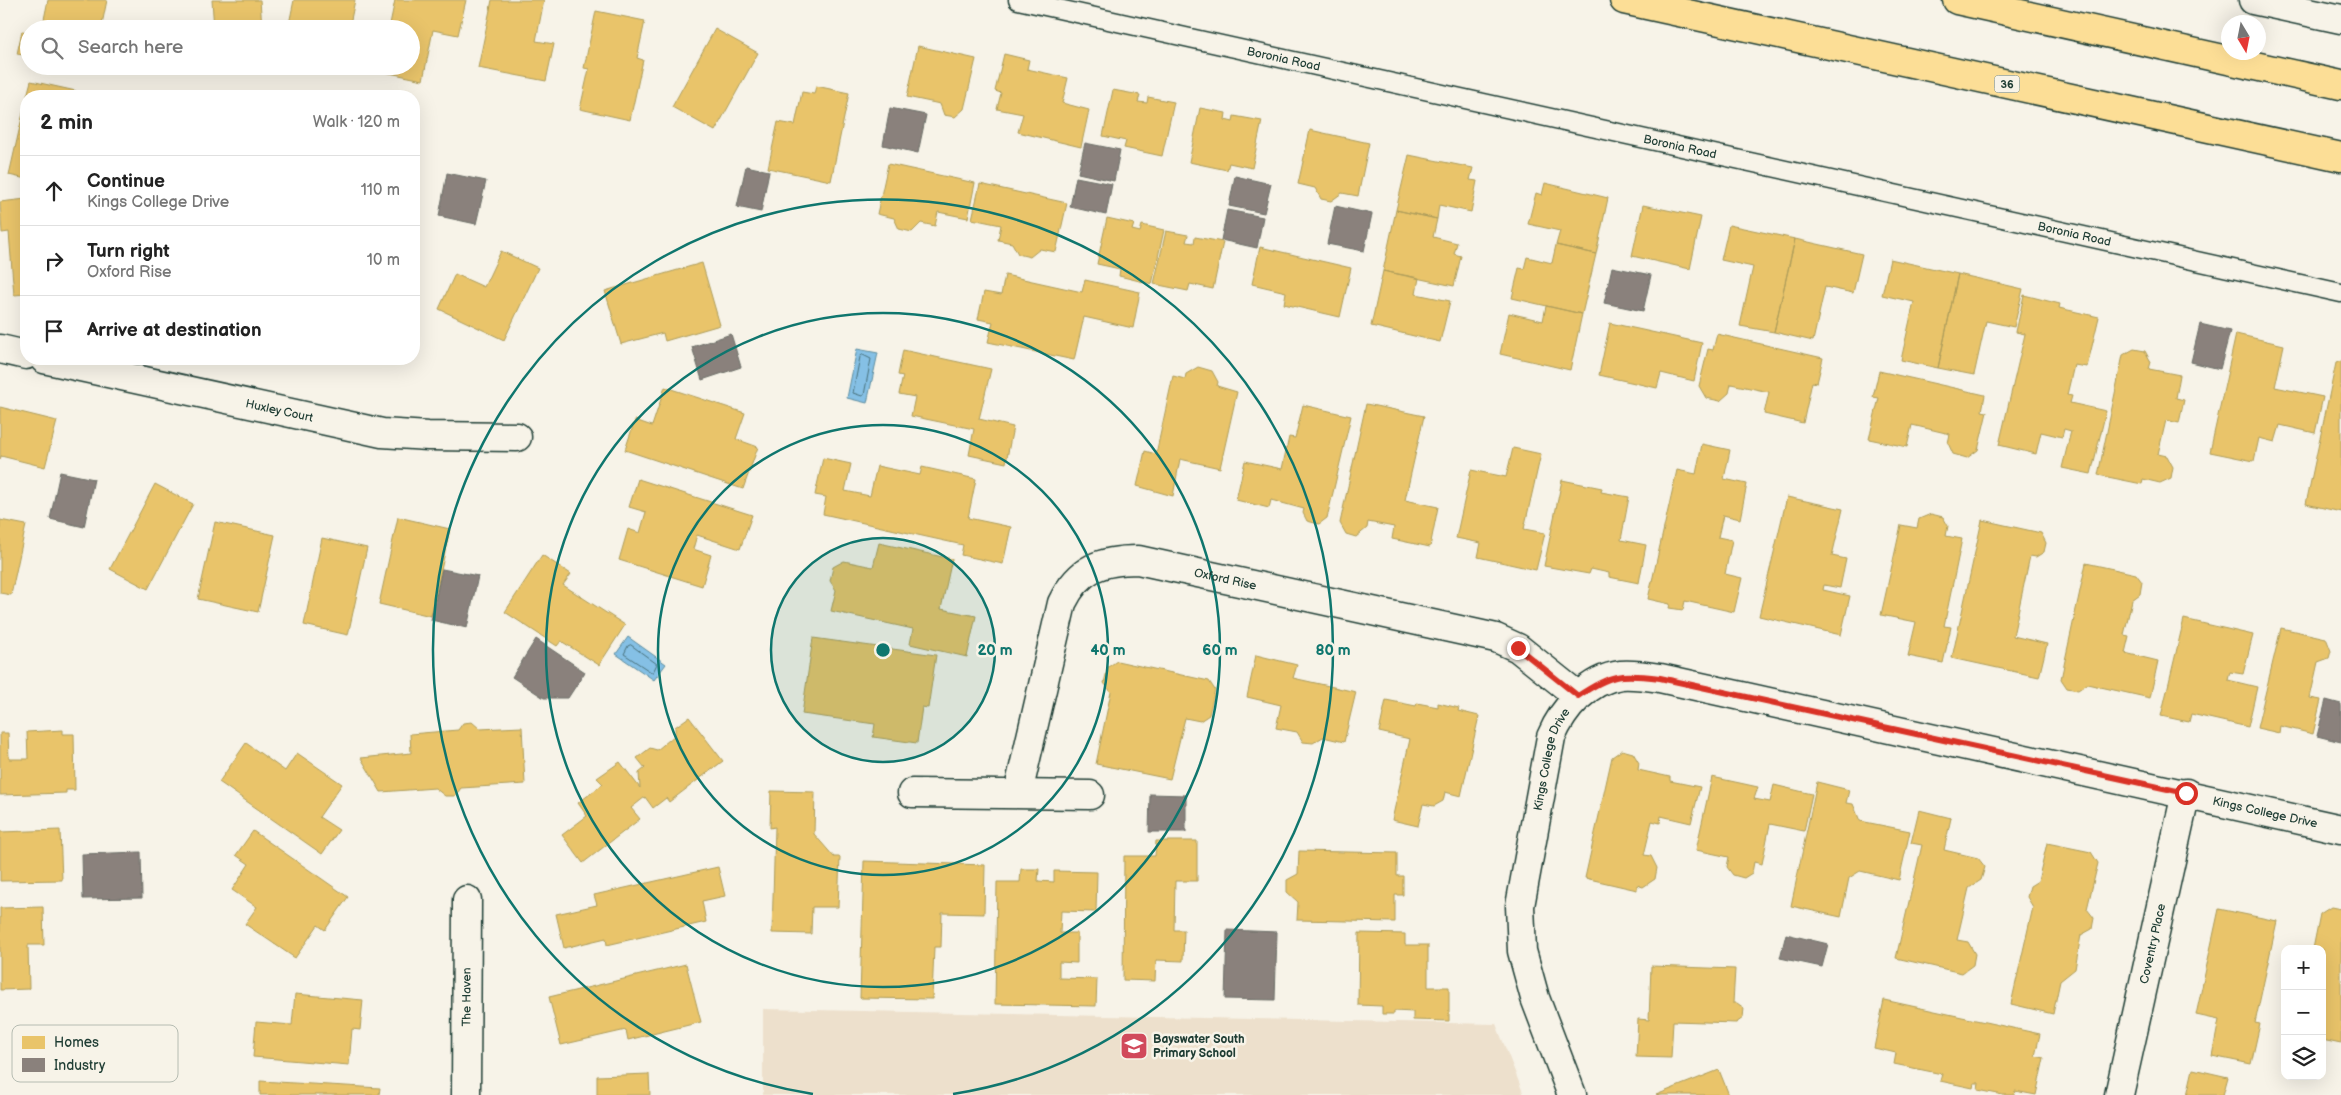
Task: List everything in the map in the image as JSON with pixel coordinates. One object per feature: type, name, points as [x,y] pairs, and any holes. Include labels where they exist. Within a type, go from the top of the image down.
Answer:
[{"type":"main road","name":"36","points":[[1624,0],[2341,157]]},
{"type":"main road","points":[[1957,0],[2341,85]]},
{"type":"street","points":[[2253,0],[2341,20]]},
{"type":"street","points":[[0,349],[20,354]]},
{"type":"street","name":"Huxley Court","points":[[71,365],[382,433],[517,438]]},
{"type":"street","name":"Oxford Rise","points":[[1018,793],[1062,603],[1069,589],[1080,577],[1096,566],[1115,560],[1138,560],[1496,638],[1532,658],[1578,696]]},
{"type":"street","name":"Kings College Drive","points":[[1572,1095],[1527,974],[1522,951],[1520,906],[1550,737],[1557,721],[1578,696],[1601,681],[1620,675],[1660,678],[2186,793],[2341,829]]},
{"type":"street","points":[[912,793],[1090,795]]},
{"type":"street","name":"Coventry Place","points":[[2119,1095],[2186,793]]},
{"type":"street","name":"The Haven","points":[[466,1095],[467,900]]},
{"type":"lane","name":"Boronia Road","points":[[1018,0],[2341,293]]},
{"type":"shaded area","name":"Bayswater South Primary School","points":[[763,1009],[1496,1024],[1524,1095],[763,1095]]},
{"type":"water","points":[[857,349],[878,353],[867,403],[847,398]]},
{"type":"water","points":[[628,637],[666,664],[654,680],[616,654]]},
{"type":"building: Homes","points":[[48,0],[107,0],[103,20],[44,20]]},
{"type":"building: Homes","points":[[212,0],[260,0],[261,20],[213,20]]},
{"type":"building: Homes","points":[[294,0],[355,0],[351,20],[290,20]]},
{"type":"building: Homes","points":[[395,0],[466,0],[458,35],[433,30],[423,80],[399,75],[420,75],[420,20],[391,20]]},
{"type":"building: Homes","points":[[492,0],[544,0],[536,41],[554,44],[546,81],[478,68]]},
{"type":"building: Homes","points":[[596,11],[645,21],[637,58],[643,60],[630,120],[580,109],[589,69],[584,68]]},
{"type":"building: Homes","points":[[715,29],[758,53],[715,131],[672,107]]},
{"type":"building: Homes","points":[[20,40],[20,54],[17,54]]},
{"type":"building: Homes","points":[[918,46],[976,59],[964,109],[955,117],[944,115],[940,104],[907,97]]},
{"type":"building: Homes","points":[[1004,54],[1029,60],[1027,69],[1068,78],[1062,103],[1089,110],[1081,147],[1018,132],[1023,114],[997,109],[1001,93],[995,91]]},
{"type":"building: Homes","points":[[31,81],[72,90],[29,90]]},
{"type":"building: Homes","points":[[816,86],[849,93],[831,181],[768,168],[778,122],[795,125],[802,92],[814,94]]},
{"type":"building: Homes","points":[[1113,90],[1140,95],[1138,102],[1147,103],[1148,97],[1174,102],[1162,156],[1124,148],[1126,141],[1103,136]]},
{"type":"building: Homes","points":[[1200,108],[1226,113],[1225,120],[1233,122],[1234,116],[1262,121],[1252,168],[1229,163],[1227,170],[1189,162]]},
{"type":"building: Homes","points":[[20,126],[20,178],[9,175]]},
{"type":"building: Homes","points":[[1310,130],[1369,143],[1358,196],[1342,193],[1331,201],[1321,199],[1315,188],[1298,184]]},
{"type":"building: Homes","points":[[1409,155],[1473,168],[1470,180],[1477,181],[1471,212],[1439,205],[1437,219],[1396,210]]},
{"type":"building: Homes","points":[[888,164],[975,183],[968,218],[938,212],[935,226],[921,223],[912,232],[899,229],[894,218],[877,214]]},
{"type":"building: Homes","points":[[1545,183],[1608,198],[1596,254],[1556,245],[1560,231],[1528,224],[1536,193],[1542,195]]},
{"type":"building: Homes","points":[[980,184],[1067,203],[1056,252],[1040,249],[1030,257],[1018,254],[1012,243],[998,240],[1001,225],[972,219]]},
{"type":"building: Homes","points":[[20,200],[20,294],[14,295],[9,232],[2,233],[0,202]]},
{"type":"building: Homes","points":[[1643,205],[1701,217],[1690,269],[1632,256]]},
{"type":"building: Homes","points":[[1396,210],[1437,219],[1433,237],[1457,243],[1454,254],[1461,256],[1454,286],[1383,271]]},
{"type":"building: Homes","points":[[1107,218],[1134,224],[1132,230],[1140,232],[1142,225],[1164,230],[1152,284],[1119,276],[1120,269],[1097,264]]},
{"type":"building: Homes","points":[[1729,225],[1795,239],[1774,332],[1740,326],[1753,267],[1721,260]]},
{"type":"building: Homes","points":[[1166,231],[1188,235],[1186,242],[1194,243],[1195,237],[1223,242],[1213,289],[1190,284],[1188,291],[1154,284]]},
{"type":"building: Homes","points":[[1795,239],[1862,254],[1853,293],[1825,287],[1813,341],[1774,332]]},
{"type":"building: Homes","points":[[1556,245],[1596,254],[1582,314],[1512,298],[1519,268],[1524,269],[1527,257],[1552,263]]},
{"type":"building: Homes","points":[[1260,247],[1351,268],[1340,317],[1284,304],[1286,292],[1252,284]]},
{"type":"building: Homes","points":[[501,251],[538,268],[504,340],[439,309],[455,274],[484,287]]},
{"type":"building: Homes","points":[[1890,259],[1958,274],[1938,368],[1901,360],[1914,302],[1882,295]]},
{"type":"building: Homes","points":[[702,263],[720,325],[665,341],[663,333],[621,344],[605,291]]},
{"type":"building: Homes","points":[[1383,271],[1419,278],[1416,294],[1450,301],[1440,342],[1371,326]]},
{"type":"building: Homes","points":[[1958,274],[2023,289],[2014,327],[1986,321],[1974,375],[1938,368]]},
{"type":"building: Homes","points":[[1005,275],[1082,292],[1085,280],[1140,292],[1133,328],[1084,317],[1074,360],[988,342],[993,322],[978,319],[984,292],[1001,295]]},
{"type":"building: Homes","points":[[2024,295],[2060,304],[2059,308],[2099,317],[2087,367],[2074,365],[2067,395],[2072,396],[2070,403],[2106,411],[2091,474],[2062,468],[2071,431],[2064,429],[2062,437],[2041,432],[2036,454],[1999,445],[2025,334],[2016,332]]},
{"type":"building: Homes","points":[[1546,306],[1582,314],[1570,370],[1500,354],[1509,313],[1543,321]]},
{"type":"building: Homes","points":[[1610,323],[1702,343],[1694,381],[1661,373],[1657,388],[1599,375]]},
{"type":"building: Homes","points":[[1717,334],[1823,358],[1817,383],[1812,382],[1803,423],[1764,414],[1769,392],[1731,384],[1729,393],[1720,401],[1706,398],[1699,386],[1708,349],[1713,350]]},
{"type":"building: Homes","points":[[2236,334],[2284,345],[2275,387],[2323,397],[2315,433],[2280,425],[2275,442],[2259,438],[2254,461],[2210,452]]},
{"type":"building: Homes","points":[[2134,349],[2145,351],[2151,362],[2149,369],[2180,375],[2176,398],[2184,400],[2179,423],[2166,420],[2158,454],[2167,456],[2173,467],[2171,478],[2160,483],[2143,479],[2142,484],[2098,475],[2123,355]]},
{"type":"building: Homes","points":[[903,350],[991,369],[979,419],[1013,427],[1006,463],[969,455],[974,429],[911,416],[915,397],[899,394],[903,376],[898,375]]},
{"type":"building: Homes","points":[[2341,361],[2341,512],[2306,504],[2336,363]]},
{"type":"building: Homes","points":[[1198,367],[1212,371],[1218,382],[1217,386],[1237,392],[1220,468],[1180,459],[1173,496],[1137,486],[1145,451],[1156,454],[1173,376],[1185,379],[1186,374]]},
{"type":"building: Homes","points":[[1879,371],[1985,395],[1982,411],[1987,412],[1978,450],[1967,458],[1953,454],[1948,443],[1950,434],[1912,425],[1907,447],[1869,439],[1879,398],[1873,397]]},
{"type":"building: Homes","points":[[665,387],[745,413],[736,439],[758,447],[743,489],[625,450],[635,420],[652,426]]},
{"type":"building: Homes","points":[[1366,404],[1424,416],[1405,500],[1438,507],[1430,547],[1392,539],[1394,527],[1368,522],[1367,528],[1356,537],[1346,534],[1340,523]]},
{"type":"building: Homes","points":[[1303,405],[1351,416],[1327,518],[1319,524],[1307,521],[1303,513],[1304,509],[1271,500],[1269,508],[1236,500],[1245,461],[1282,469],[1289,437],[1295,438]]},
{"type":"building: Homes","points":[[0,407],[57,421],[45,467],[1,456],[0,460]]},
{"type":"building: Homes","points":[[1702,444],[1730,450],[1724,479],[1747,484],[1740,519],[1723,515],[1718,537],[1732,540],[1725,574],[1742,578],[1734,612],[1685,601],[1683,610],[1669,608],[1670,604],[1648,599],[1677,470],[1696,474]]},
{"type":"building: Homes","points":[[1513,448],[1541,454],[1524,529],[1545,533],[1536,570],[1478,557],[1481,543],[1456,538],[1471,470],[1506,477]]},
{"type":"building: Homes","points":[[823,458],[851,464],[845,491],[870,496],[877,466],[920,475],[922,467],[976,479],[968,518],[1011,527],[1003,564],[961,555],[963,545],[823,514],[826,497],[815,495]]},
{"type":"building: Homes","points":[[638,479],[752,515],[740,549],[697,535],[693,549],[711,555],[702,586],[619,560],[628,529],[640,533],[646,512],[629,507]]},
{"type":"building: Homes","points":[[1562,480],[1602,488],[1601,492],[1629,497],[1621,540],[1646,545],[1639,583],[1609,577],[1609,573],[1591,569],[1589,574],[1544,566]]},
{"type":"building: Homes","points":[[155,484],[193,504],[148,589],[110,569]]},
{"type":"building: Homes","points":[[1787,497],[1843,509],[1832,556],[1846,559],[1840,588],[1824,585],[1823,590],[1850,596],[1841,635],[1759,616]]},
{"type":"building: Homes","points":[[1931,514],[1943,517],[1948,526],[1946,536],[1962,539],[1944,626],[1951,627],[1943,663],[1908,656],[1916,622],[1881,615],[1901,525],[1917,528],[1919,519]]},
{"type":"building: Homes","points":[[398,517],[450,529],[431,616],[379,604]]},
{"type":"building: Homes","points":[[0,520],[26,525],[11,595],[0,593]]},
{"type":"building: Homes","points":[[1982,520],[2041,533],[2046,543],[2044,552],[2036,557],[2030,556],[2013,636],[2047,644],[2039,677],[1952,658]]},
{"type":"building: Homes","points":[[215,522],[275,535],[258,612],[198,599]]},
{"type":"building: Homes","points":[[322,538],[367,548],[348,635],[304,625]]},
{"type":"building: Homes","points":[[879,543],[952,559],[941,609],[976,616],[967,657],[910,644],[913,629],[831,611],[836,590],[830,581],[833,567],[844,561],[873,567]]},
{"type":"building: Homes","points":[[542,555],[571,574],[563,585],[625,625],[599,665],[561,641],[557,646],[505,612]]},
{"type":"building: Homes","points":[[2086,563],[2136,574],[2142,582],[2140,594],[2132,600],[2124,635],[2129,636],[2125,653],[2158,661],[2150,698],[2087,684],[2078,690],[2067,688],[2061,679]]},
{"type":"building: Homes","points":[[2184,619],[2253,635],[2243,674],[2230,672],[2228,680],[2257,687],[2248,727],[2191,714],[2189,722],[2161,716]]},
{"type":"building: Homes","points":[[2281,628],[2326,638],[2331,651],[2329,658],[2318,662],[2310,698],[2321,700],[2313,734],[2280,726],[2279,733],[2257,728]]},
{"type":"building: Homes","points":[[813,638],[936,655],[928,708],[922,707],[917,743],[873,737],[875,724],[802,714]]},
{"type":"building: Homes","points":[[1256,655],[1297,665],[1293,678],[1356,692],[1344,742],[1323,737],[1313,743],[1303,742],[1297,732],[1276,728],[1281,705],[1247,697]]},
{"type":"building: Homes","points":[[1117,661],[1209,681],[1215,690],[1209,715],[1200,721],[1185,718],[1170,779],[1096,764],[1111,692],[1104,683],[1108,667]]},
{"type":"building: Homes","points":[[1386,700],[1416,706],[1417,703],[1438,707],[1438,703],[1459,708],[1458,711],[1479,716],[1461,796],[1445,792],[1443,801],[1434,806],[1423,804],[1418,826],[1392,820],[1410,739],[1379,732]]},
{"type":"building: Homes","points":[[689,717],[723,761],[669,802],[666,798],[653,808],[645,797],[631,808],[640,819],[583,863],[562,835],[587,816],[578,803],[603,784],[597,778],[620,762],[640,788],[639,773],[645,768],[637,758],[650,748],[657,750],[675,735],[675,727]]},
{"type":"building: Homes","points":[[472,722],[480,729],[522,727],[525,784],[461,788],[455,796],[445,796],[435,788],[381,792],[361,758],[411,753],[410,734],[458,730],[463,723]]},
{"type":"building: Homes","points":[[63,730],[63,734],[74,734],[75,790],[66,790],[66,793],[0,795],[0,733],[8,733],[9,759],[28,759],[27,732]]},
{"type":"building: Homes","points":[[246,743],[285,771],[297,753],[342,784],[319,817],[339,830],[322,854],[219,782]]},
{"type":"building: Homes","points":[[1622,750],[1633,753],[1639,763],[1638,770],[1670,777],[1670,781],[1700,787],[1691,823],[1661,816],[1660,823],[1652,821],[1644,855],[1651,856],[1657,868],[1655,879],[1643,887],[1637,885],[1637,890],[1585,878],[1612,757]]},
{"type":"building: Homes","points":[[1712,777],[1758,787],[1754,799],[1770,802],[1774,785],[1812,794],[1804,831],[1770,824],[1762,864],[1754,862],[1752,873],[1744,878],[1733,875],[1727,867],[1729,857],[1696,850]]},
{"type":"building: Homes","points":[[1817,782],[1849,790],[1846,803],[1853,804],[1860,821],[1910,831],[1899,880],[1860,871],[1849,878],[1841,917],[1791,906]]},
{"type":"building: Homes","points":[[771,791],[815,792],[814,834],[834,857],[840,857],[838,907],[812,907],[811,934],[772,933],[775,827],[770,828]]},
{"type":"building: Homes","points":[[1919,810],[1951,818],[1944,850],[1978,858],[1985,867],[1981,880],[1969,888],[1957,940],[1968,942],[1975,954],[1973,965],[1962,973],[1896,958],[1922,845],[1911,843]]},
{"type":"building: Homes","points":[[60,830],[62,880],[0,881],[0,832]]},
{"type":"building: Homes","points":[[253,831],[348,897],[325,930],[318,925],[295,958],[245,924],[257,907],[232,890],[249,864],[236,855]]},
{"type":"building: Homes","points":[[1156,841],[1197,841],[1197,881],[1175,881],[1174,930],[1184,930],[1183,961],[1156,960],[1155,981],[1123,980],[1124,856],[1155,856]]},
{"type":"building: Homes","points":[[2047,843],[2091,852],[2098,863],[2087,909],[2094,918],[2092,929],[2081,935],[2075,969],[2060,981],[2053,1014],[2011,1004],[2033,907],[2027,897],[2030,886],[2038,881]]},
{"type":"building: Homes","points":[[1299,851],[1397,853],[1397,876],[1403,876],[1403,895],[1395,895],[1395,922],[1297,920],[1298,902],[1287,892],[1287,880],[1298,874]]},
{"type":"building: Homes","points":[[864,861],[985,865],[984,914],[942,913],[941,947],[934,947],[932,999],[860,998]]},
{"type":"building: Homes","points":[[718,867],[725,896],[702,901],[706,922],[607,945],[606,938],[564,948],[556,914],[597,905],[594,895]]},
{"type":"building: Homes","points":[[1021,869],[1039,869],[1038,881],[1054,882],[1054,871],[1097,872],[1096,912],[1061,911],[1060,933],[1077,933],[1077,963],[1059,962],[1059,978],[1097,979],[1096,1006],[995,1004],[997,882],[1020,882]]},
{"type":"building: Homes","points":[[43,907],[44,945],[28,945],[29,989],[0,990],[0,908]]},
{"type":"building: Homes","points":[[2331,907],[2341,909],[2341,1044],[2326,1041],[2326,945],[2314,945],[2320,914]]},
{"type":"building: Homes","points":[[2219,909],[2277,921],[2255,1023],[2260,1024],[2251,1064],[2212,1056],[2219,1020],[2196,1015]]},
{"type":"building: Homes","points":[[1359,933],[1405,934],[1405,945],[1428,945],[1428,987],[1449,987],[1449,1021],[1413,1020],[1413,1012],[1394,1011],[1394,1014],[1382,1014],[1382,1006],[1358,1005]]},
{"type":"building: Homes","points":[[686,964],[701,1022],[628,1040],[626,1030],[561,1045],[549,997]]},
{"type":"building: Homes","points":[[1651,966],[1735,969],[1733,1003],[1737,1003],[1744,1008],[1743,1018],[1736,1023],[1673,1021],[1671,1058],[1636,1057],[1638,1019],[1649,1020]]},
{"type":"building: Homes","points":[[295,994],[363,1000],[360,1030],[352,1029],[349,1065],[253,1057],[256,1022],[292,1025]]},
{"type":"building: Homes","points":[[1884,1000],[2040,1034],[2035,1056],[2044,1058],[2036,1095],[2015,1091],[2014,1095],[2003,1095],[1978,1090],[1979,1083],[1974,1083],[1973,1088],[1940,1081],[1942,1074],[1894,1064],[1896,1053],[1874,1048]]},
{"type":"building: Homes","points":[[2193,1069],[2228,1077],[2223,1095],[2187,1095]]},
{"type":"building: Homes","points":[[1719,1070],[1729,1095],[1656,1095]]},
{"type":"building: Homes","points":[[649,1074],[650,1095],[597,1095],[597,1076]]},
{"type":"building: Homes","points":[[260,1081],[380,1088],[379,1095],[260,1095]]},
{"type":"building: Industry","points":[[890,108],[926,115],[918,153],[883,145]]},
{"type":"building: Industry","points":[[1085,143],[1120,150],[1114,181],[1078,173]]},
{"type":"building: Industry","points":[[746,166],[769,171],[761,212],[737,207]]},
{"type":"building: Industry","points":[[447,173],[486,181],[476,224],[439,216]]},
{"type":"building: Industry","points":[[1235,176],[1271,184],[1264,213],[1229,206]]},
{"type":"building: Industry","points":[[1076,177],[1112,184],[1106,215],[1070,207]]},
{"type":"building: Industry","points":[[1335,206],[1372,214],[1364,251],[1327,244]]},
{"type":"building: Industry","points":[[1227,210],[1263,217],[1257,248],[1221,240]]},
{"type":"building: Industry","points":[[1612,267],[1651,275],[1643,311],[1604,303]]},
{"type":"building: Industry","points":[[2200,324],[2230,331],[2220,369],[2191,362]]},
{"type":"building: Industry","points":[[731,334],[741,367],[702,380],[692,347]]},
{"type":"building: Industry","points":[[60,472],[94,479],[84,527],[50,519]]},
{"type":"building: Industry","points":[[442,569],[478,576],[467,628],[431,620]]},
{"type":"building: Industry","points":[[536,639],[585,672],[568,698],[544,698],[512,677]]},
{"type":"building: Industry","points":[[2326,700],[2341,704],[2341,742],[2317,736]]},
{"type":"building: Industry","points":[[1150,794],[1186,795],[1186,832],[1149,832]]},
{"type":"building: Industry","points":[[141,852],[142,898],[83,899],[82,854]]},
{"type":"building: Industry","points":[[1227,930],[1277,932],[1275,1000],[1225,999]]},
{"type":"building: Industry","points":[[1786,934],[1828,944],[1822,967],[1780,958]]},
{"type":"place","name":"Bayswater South Primary School","points":[[1134,1046]]},
{"type":"route","points":[[1518,648],[1578,696],[1601,681],[1620,675],[1660,678],[2186,793]]}]
